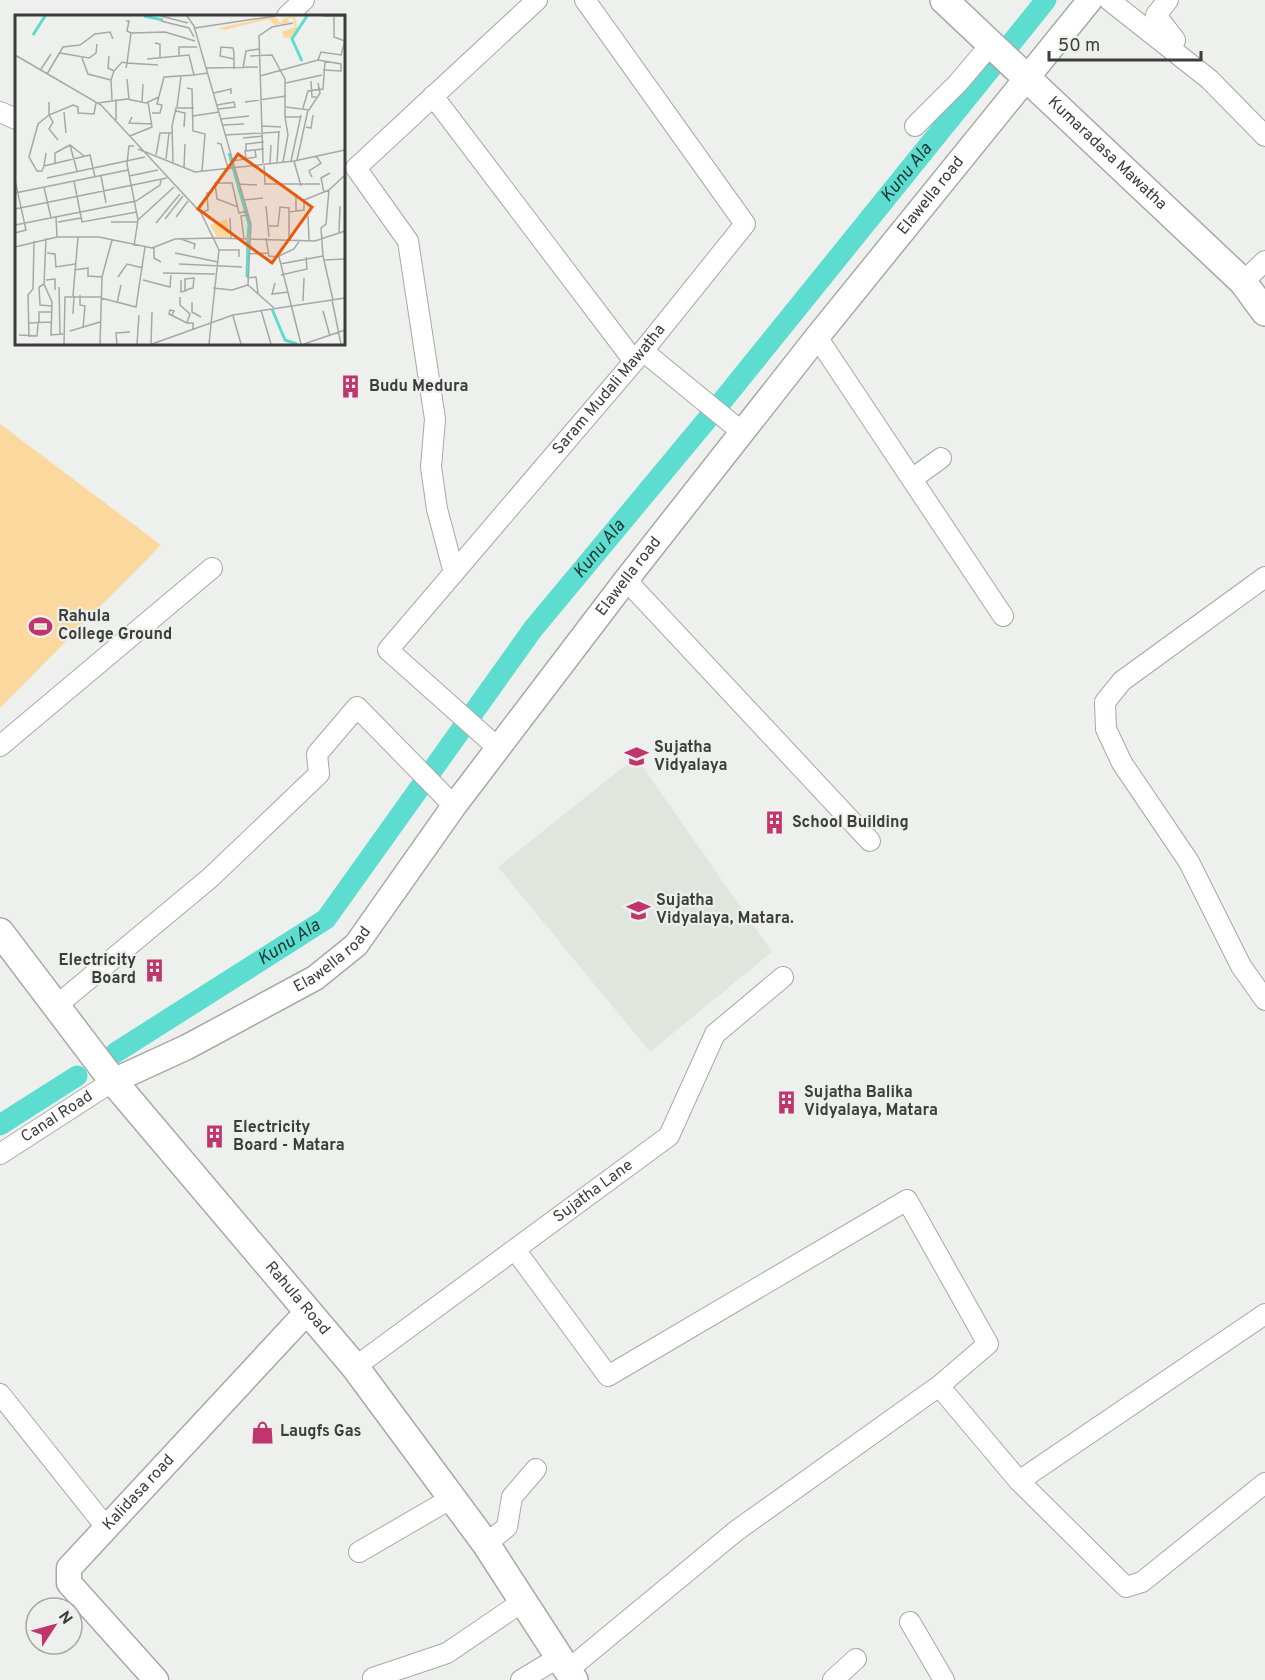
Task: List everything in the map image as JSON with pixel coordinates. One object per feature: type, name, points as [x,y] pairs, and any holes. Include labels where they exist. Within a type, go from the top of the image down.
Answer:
[{"type":"main road","name":"Kumaradasa Mawatha","points":[[944,0],[1243,282],[1265,312]]},
{"type":"main road","name":"Rahula Road","points":[[0,932],[113,1081],[306,1313],[355,1368],[486,1544],[568,1668]]},
{"type":"street","points":[[288,15],[304,0]]},
{"type":"street","points":[[454,573],[436,509],[431,467],[435,418],[408,241],[356,168],[537,0]]},
{"type":"street","name":"Saram Mudali Mawatha","points":[[498,748],[388,650],[639,356],[746,224],[585,0]]},
{"type":"street","name":"Elawella road","points":[[113,1081],[187,1047],[315,978],[356,945],[454,806],[626,580],[817,338],[1028,80],[1090,0]]},
{"type":"street","points":[[1109,0],[1209,79],[1265,136]]},
{"type":"street","points":[[1168,0],[1156,15],[1175,40],[1170,49]]},
{"type":"street","points":[[915,126],[958,83],[991,44]]},
{"type":"street","points":[[434,96],[639,356],[742,432]]},
{"type":"street","points":[[0,112],[15,119]]},
{"type":"street","points":[[1243,282],[1265,261]]},
{"type":"street","points":[[817,338],[1004,615]]},
{"type":"street","points":[[912,479],[941,458]]},
{"type":"street","points":[[0,746],[212,568]]},
{"type":"street","points":[[1265,577],[1122,681],[1105,702],[1106,729],[1122,763],[1189,862],[1241,966],[1265,1000]]},
{"type":"street","points":[[626,580],[870,841]]},
{"type":"street","points":[[56,1006],[210,878],[319,774],[317,754],[357,707],[454,806]]},
{"type":"street","name":"Sujatha Lane","points":[[355,1368],[669,1136],[715,1034],[783,977]]},
{"type":"street","name":"Canal Road","points":[[0,1154],[113,1081]]},
{"type":"street","points":[[516,1251],[608,1376],[907,1200],[988,1344],[939,1386],[736,1531],[568,1668],[521,1680]]},
{"type":"street","name":"Kalidasa road","points":[[156,1680],[69,1583],[69,1568],[306,1313]]},
{"type":"street","points":[[1019,1481],[1265,1314]]},
{"type":"street","points":[[939,1386],[1019,1481],[1126,1587],[1142,1582],[1265,1482]]},
{"type":"street","points":[[0,1394],[106,1527]]},
{"type":"street","points":[[486,1544],[507,1527],[512,1497],[536,1469]]},
{"type":"street","points":[[359,1552],[452,1498]]},
{"type":"street","points":[[373,1677],[447,1653],[525,1600]]},
{"type":"street","points":[[910,1622],[944,1680]]},
{"type":"street","points":[[832,1680],[856,1659]]},
{"type":"shaded area","name":"Rahula College Ground","points":[[0,424],[161,545],[0,708]]},
{"type":"shaded area","name":"Sujatha Vidyalaya, Matara.","points":[[636,757],[772,952],[650,1052],[498,867]]},
{"type":"waterway","name":"Kunu Ala","points":[[115,1053],[326,919],[533,629],[715,410],[1046,0]]},
{"type":"waterway","name":"Kunu Ala","points":[[0,1125],[77,1076]]},
{"type":"place","name":"Budu Medura","points":[[351,387]]},
{"type":"place","name":"Rahula College Ground","points":[[40,626]]},
{"type":"place","name":"Sujatha Vidyalaya","points":[[636,757]]},
{"type":"place","name":"School Building","points":[[774,823]]},
{"type":"place","name":"Sujatha Vidyalaya, Matara.","points":[[638,910]]},
{"type":"place","name":"Electricity Board","points":[[154,970]]},
{"type":"place","name":"Sujatha Balika Vidyalaya, Matara","points":[[786,1102]]},
{"type":"place","name":"Electricity Board - Matara","points":[[215,1137]]},
{"type":"place","name":"Laugfs Gas","points":[[262,1432]]}]
